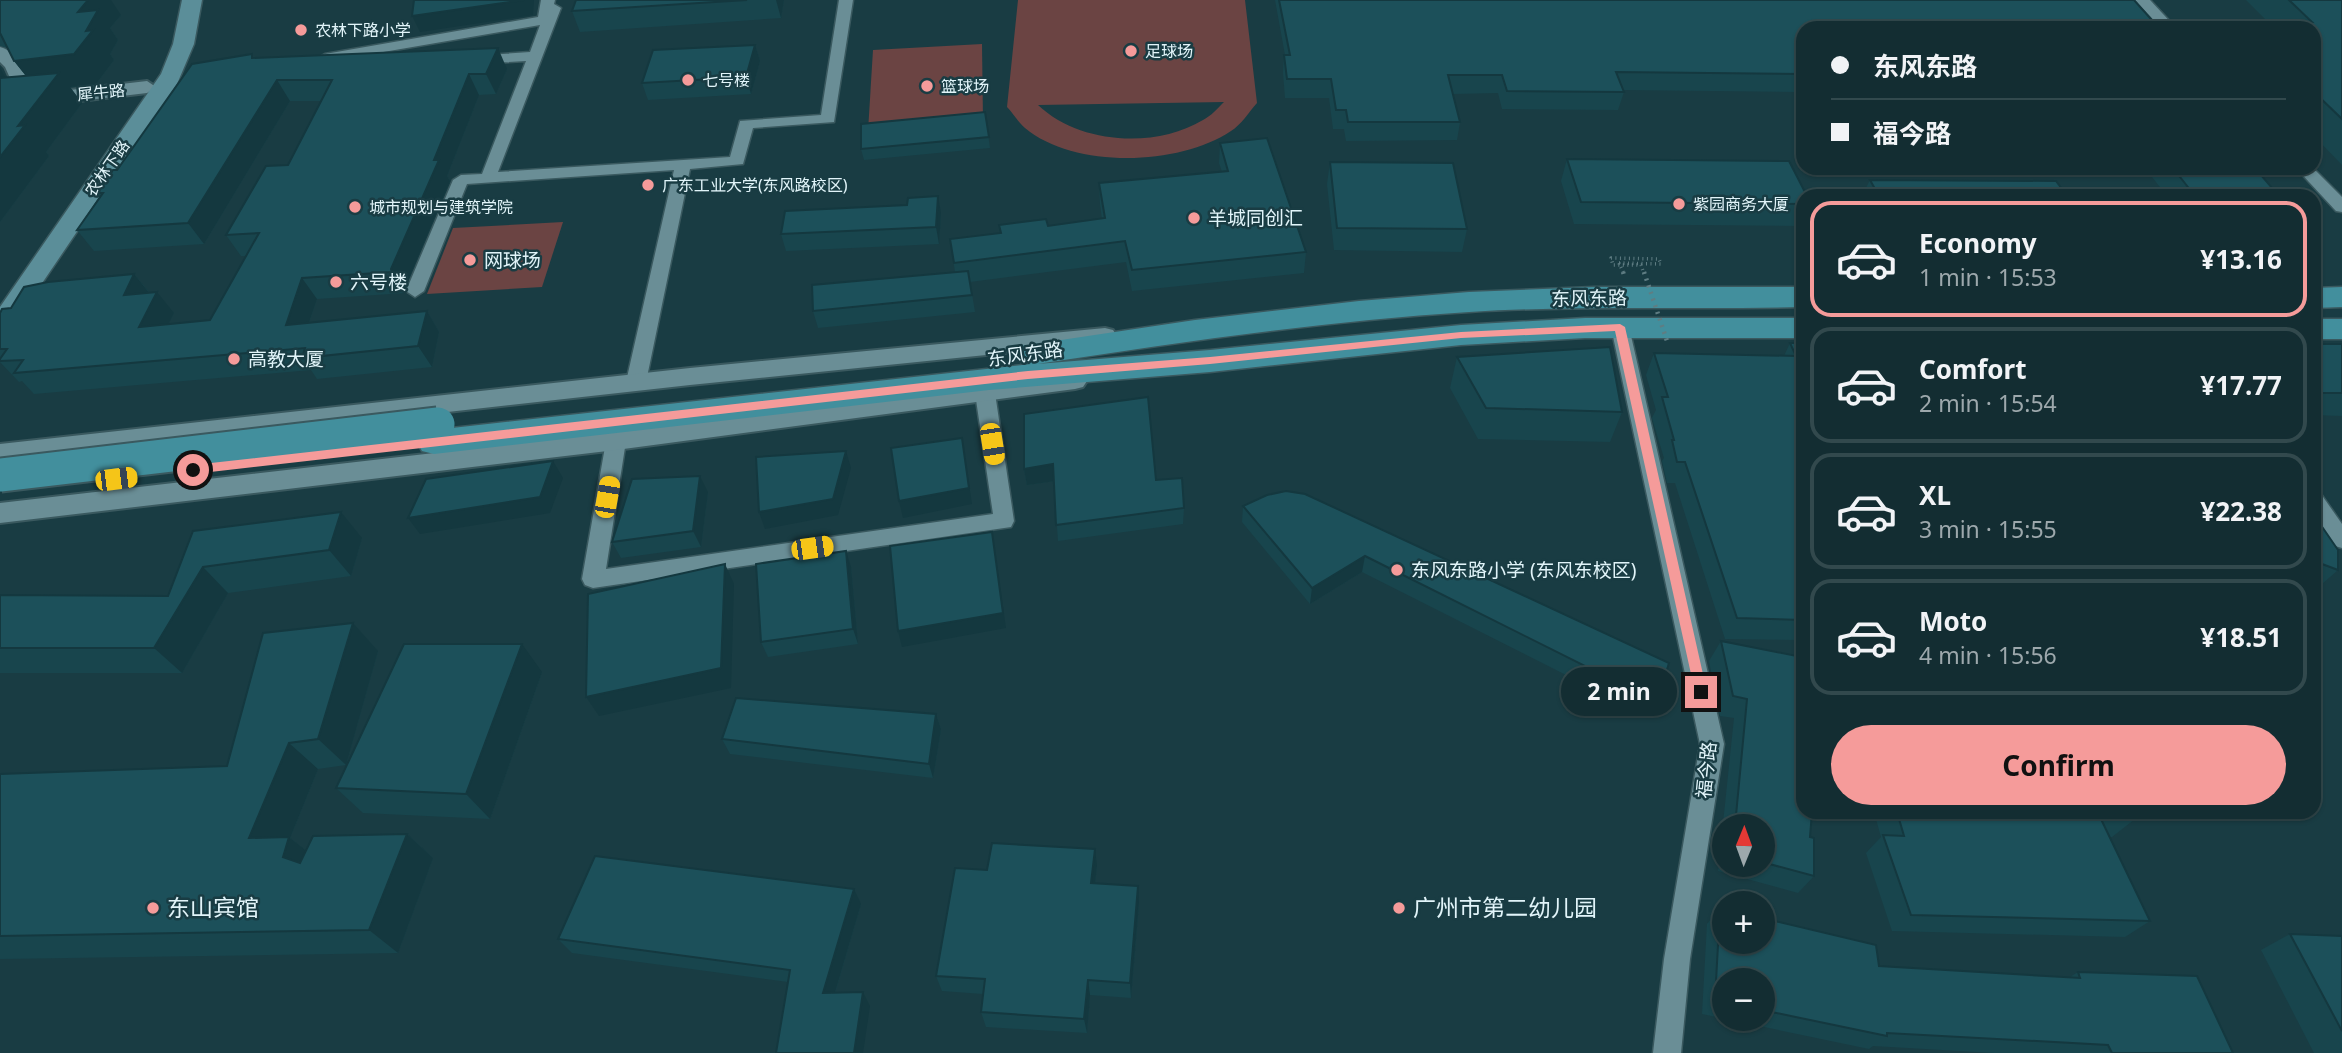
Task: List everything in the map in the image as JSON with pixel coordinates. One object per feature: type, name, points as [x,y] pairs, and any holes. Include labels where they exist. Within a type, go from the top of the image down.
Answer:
[{"type":"highway","name":"东风东路","points":[[0,492],[937,366],[1204,327],[1408,306],[1505,300],[1796,297]]},
{"type":"highway","points":[[2321,298],[2342,298]]},
{"type":"highway","name":"东风东路","points":[[0,475],[1474,334],[1620,327],[1796,328]]},
{"type":"highway","points":[[2321,329],[2342,329]]},
{"type":"main road","name":"农林下路","points":[[0,326],[157,86],[174,0]]},
{"type":"main road","name":"农林下路","points":[[0,295],[157,86],[176,66],[188,29],[192,0]]},
{"type":"street","points":[[372,66],[322,59],[544,20],[548,0]]},
{"type":"street","points":[[488,178],[557,0]]},
{"type":"street","points":[[415,291],[461,180],[737,161],[746,124],[828,119],[846,0]]},
{"type":"street","points":[[2142,0],[2162,21]]},
{"type":"street","name":"犀牛路","points":[[0,53],[13,64],[19,101],[157,86]]},
{"type":"street","points":[[454,61],[536,56]]},
{"type":"street","points":[[157,86],[192,80]]},
{"type":"street","points":[[636,382],[683,165]]},
{"type":"street","points":[[2311,175],[2342,207]]},
{"type":"street","points":[[0,453],[636,382],[1204,327]]},
{"type":"street","name":"福今路","points":[[1620,327],[1712,744],[1677,959],[1667,1053]]},
{"type":"street","points":[[0,513],[616,441],[1210,361]]},
{"type":"street","points":[[616,441],[593,579],[1004,521],[985,393]]},
{"type":"street","points":[[51,507],[24,496],[22,491],[25,483],[47,460],[80,445]]},
{"type":"street","points":[[2321,510],[2342,540]]},
{"type":"path","points":[[1619,263],[1661,264],[1659,259],[1611,258],[1613,265],[1641,265],[1667,341]]},
{"type":"shaded area","name":"足球场","points":[[1018,0],[1245,0],[1257,103],[1235,128],[1209,143],[1156,156],[1098,156],[1071,151],[1046,141],[1025,128],[1007,107]],"holes":[[[1224,102],[1212,114],[1184,129],[1141,138],[1096,135],[1074,128],[1038,105]]]},
{"type":"shaded area","name":"篮球场","points":[[982,44],[983,122],[868,131],[873,50]]},
{"type":"shaded area","points":[[563,222],[542,287],[427,294],[453,228]]},
{"type":"building","points":[[0,0],[88,0],[78,12],[98,10],[86,31],[93,30],[74,54],[14,61],[0,33]]},
{"type":"building","points":[[414,0],[524,0],[412,16]]},
{"type":"building","points":[[576,0],[747,0],[572,11]]},
{"type":"building","points":[[1279,0],[2134,0],[2153,21],[1796,21],[1796,74],[1616,72],[1624,92],[1507,91],[1502,75],[1448,75],[1460,122],[1348,122],[1346,110],[1336,110],[1331,79],[1287,79],[1284,55],[1290,55]]},
{"type":"building","points":[[2289,0],[2342,0],[2342,119],[2321,99],[2321,21],[2311,21]]},
{"type":"building","points":[[755,45],[746,77],[642,83],[653,50]]},
{"type":"building","points":[[498,48],[486,74],[469,74],[434,160],[439,160],[392,272],[302,278],[286,325],[427,311],[418,346],[302,358],[305,348],[14,373],[23,360],[0,361],[7,349],[0,349],[2,309],[11,308],[24,287],[48,282],[134,274],[124,295],[157,292],[139,327],[210,320],[259,233],[226,235],[266,166],[288,165],[332,80],[277,80],[188,223],[77,230],[103,193],[96,193],[113,170],[117,170],[192,64],[252,54],[252,58]]},
{"type":"building","points":[[59,73],[18,126],[25,125],[0,157],[0,78]]},
{"type":"building","points":[[985,112],[989,137],[861,149],[861,124]]},
{"type":"building","points":[[1267,138],[1306,252],[1132,270],[1125,241],[954,263],[950,239],[1001,233],[999,225],[1046,219],[1048,226],[1105,218],[1099,183],[1228,171],[1220,143]]},
{"type":"building","points":[[1567,159],[1789,161],[1803,189],[1796,189],[1796,204],[1581,202]]},
{"type":"building","points":[[1330,162],[1453,163],[1467,229],[1337,228]]},
{"type":"building","points":[[2178,175],[2261,175],[2273,189],[2190,189]]},
{"type":"building","points":[[1870,180],[2056,181],[2062,189],[1875,189]]},
{"type":"building","points":[[938,196],[936,227],[781,234],[785,211],[907,205],[908,198]]},
{"type":"building","points":[[968,271],[972,295],[813,311],[812,285]]},
{"type":"building","points":[[1790,343],[1796,343],[1796,356]]},
{"type":"building","points":[[2321,344],[2342,344],[2342,393],[2321,393]]},
{"type":"building","points":[[1610,347],[1622,412],[1486,408],[1457,357]]},
{"type":"building","points":[[1654,353],[1796,356],[1796,620],[1737,618],[1685,462],[1677,462],[1662,397],[1668,397]]},
{"type":"building","points":[[1148,397],[1156,480],[1182,478],[1184,508],[1056,525],[1053,464],[1024,469],[1024,414]]},
{"type":"building","points":[[962,438],[969,488],[899,501],[891,448]]},
{"type":"building","points":[[846,451],[833,499],[759,512],[756,457]]},
{"type":"building","points":[[553,461],[540,497],[408,518],[426,479]]},
{"type":"building","points":[[700,476],[693,531],[612,542],[632,479]]},
{"type":"building","points":[[1286,491],[1305,494],[1669,663],[1657,702],[1365,556],[1312,588],[1243,506],[1267,495]]},
{"type":"building","points":[[341,512],[329,550],[203,567],[154,648],[0,648],[0,595],[168,596],[193,531]]},
{"type":"building","points":[[2321,525],[2338,550],[2338,570],[2321,564]]},
{"type":"building","points":[[992,532],[1003,613],[898,631],[890,546]]},
{"type":"building","points":[[846,551],[853,629],[761,642],[756,564]]},
{"type":"building","points":[[725,564],[721,668],[586,697],[588,594]]},
{"type":"building","points":[[353,623],[318,739],[289,743],[249,838],[289,837],[283,857],[300,863],[313,836],[407,834],[369,930],[0,936],[0,774],[227,766],[263,633]]},
{"type":"building","points":[[1721,641],[1796,656],[1796,819],[1811,819],[1810,837],[1814,838],[1814,876],[1775,866],[1775,814],[1736,814],[1747,699],[1733,696]]},
{"type":"building","points":[[404,644],[522,644],[466,794],[336,788]]},
{"type":"building","points":[[736,698],[936,714],[929,764],[722,739]]},
{"type":"building","points":[[1899,819],[2101,819],[2150,921],[1911,915],[1883,835],[1904,836]]},
{"type":"building","points":[[992,843],[1095,849],[1091,883],[1138,886],[1130,983],[1088,980],[1084,1019],[981,1012],[985,979],[936,976],[955,868],[987,870]]},
{"type":"building","points":[[595,856],[854,889],[823,993],[863,992],[854,1053],[776,1053],[790,970],[558,939]]},
{"type":"building","points":[[1775,921],[1876,945],[1879,966],[2080,978],[2078,972],[2197,976],[2233,1053],[2112,1053],[2108,1045],[1887,1033],[1887,1036],[1775,1013],[1775,968],[1717,968],[1718,954],[1775,954]]},
{"type":"building","points":[[2290,934],[2342,936],[2342,1031]]},
{"type":"place","name":"农林下路小学","points":[[301,30]]},
{"type":"place","name":"足球场","points":[[1131,51]]},
{"type":"place","name":"七号楼","points":[[688,80]]},
{"type":"place","name":"篮球场","points":[[927,86]]},
{"type":"place","name":"广东工业大学(东风路校区)","points":[[648,185]]},
{"type":"place","name":"紫园商务大厦","points":[[1679,204]]},
{"type":"place","name":"城市规划与建筑学院","points":[[355,207]]},
{"type":"place","name":"羊城同创汇","points":[[1194,218]]},
{"type":"place","name":"网球场","points":[[470,260]]},
{"type":"place","name":"六号楼","points":[[336,282]]},
{"type":"place","name":"高教大厦","points":[[234,359]]},
{"type":"place","name":"东风东路小学 (东风东校区)","points":[[1397,570]]},
{"type":"place","name":"东山宾馆","points":[[153,908]]},
{"type":"place","name":"广州市第二幼儿园","points":[[1399,908]]},
{"type":"route","points":[[193,470],[1028,375],[1210,361],[1461,335],[1620,327],[1701,692]]}]
